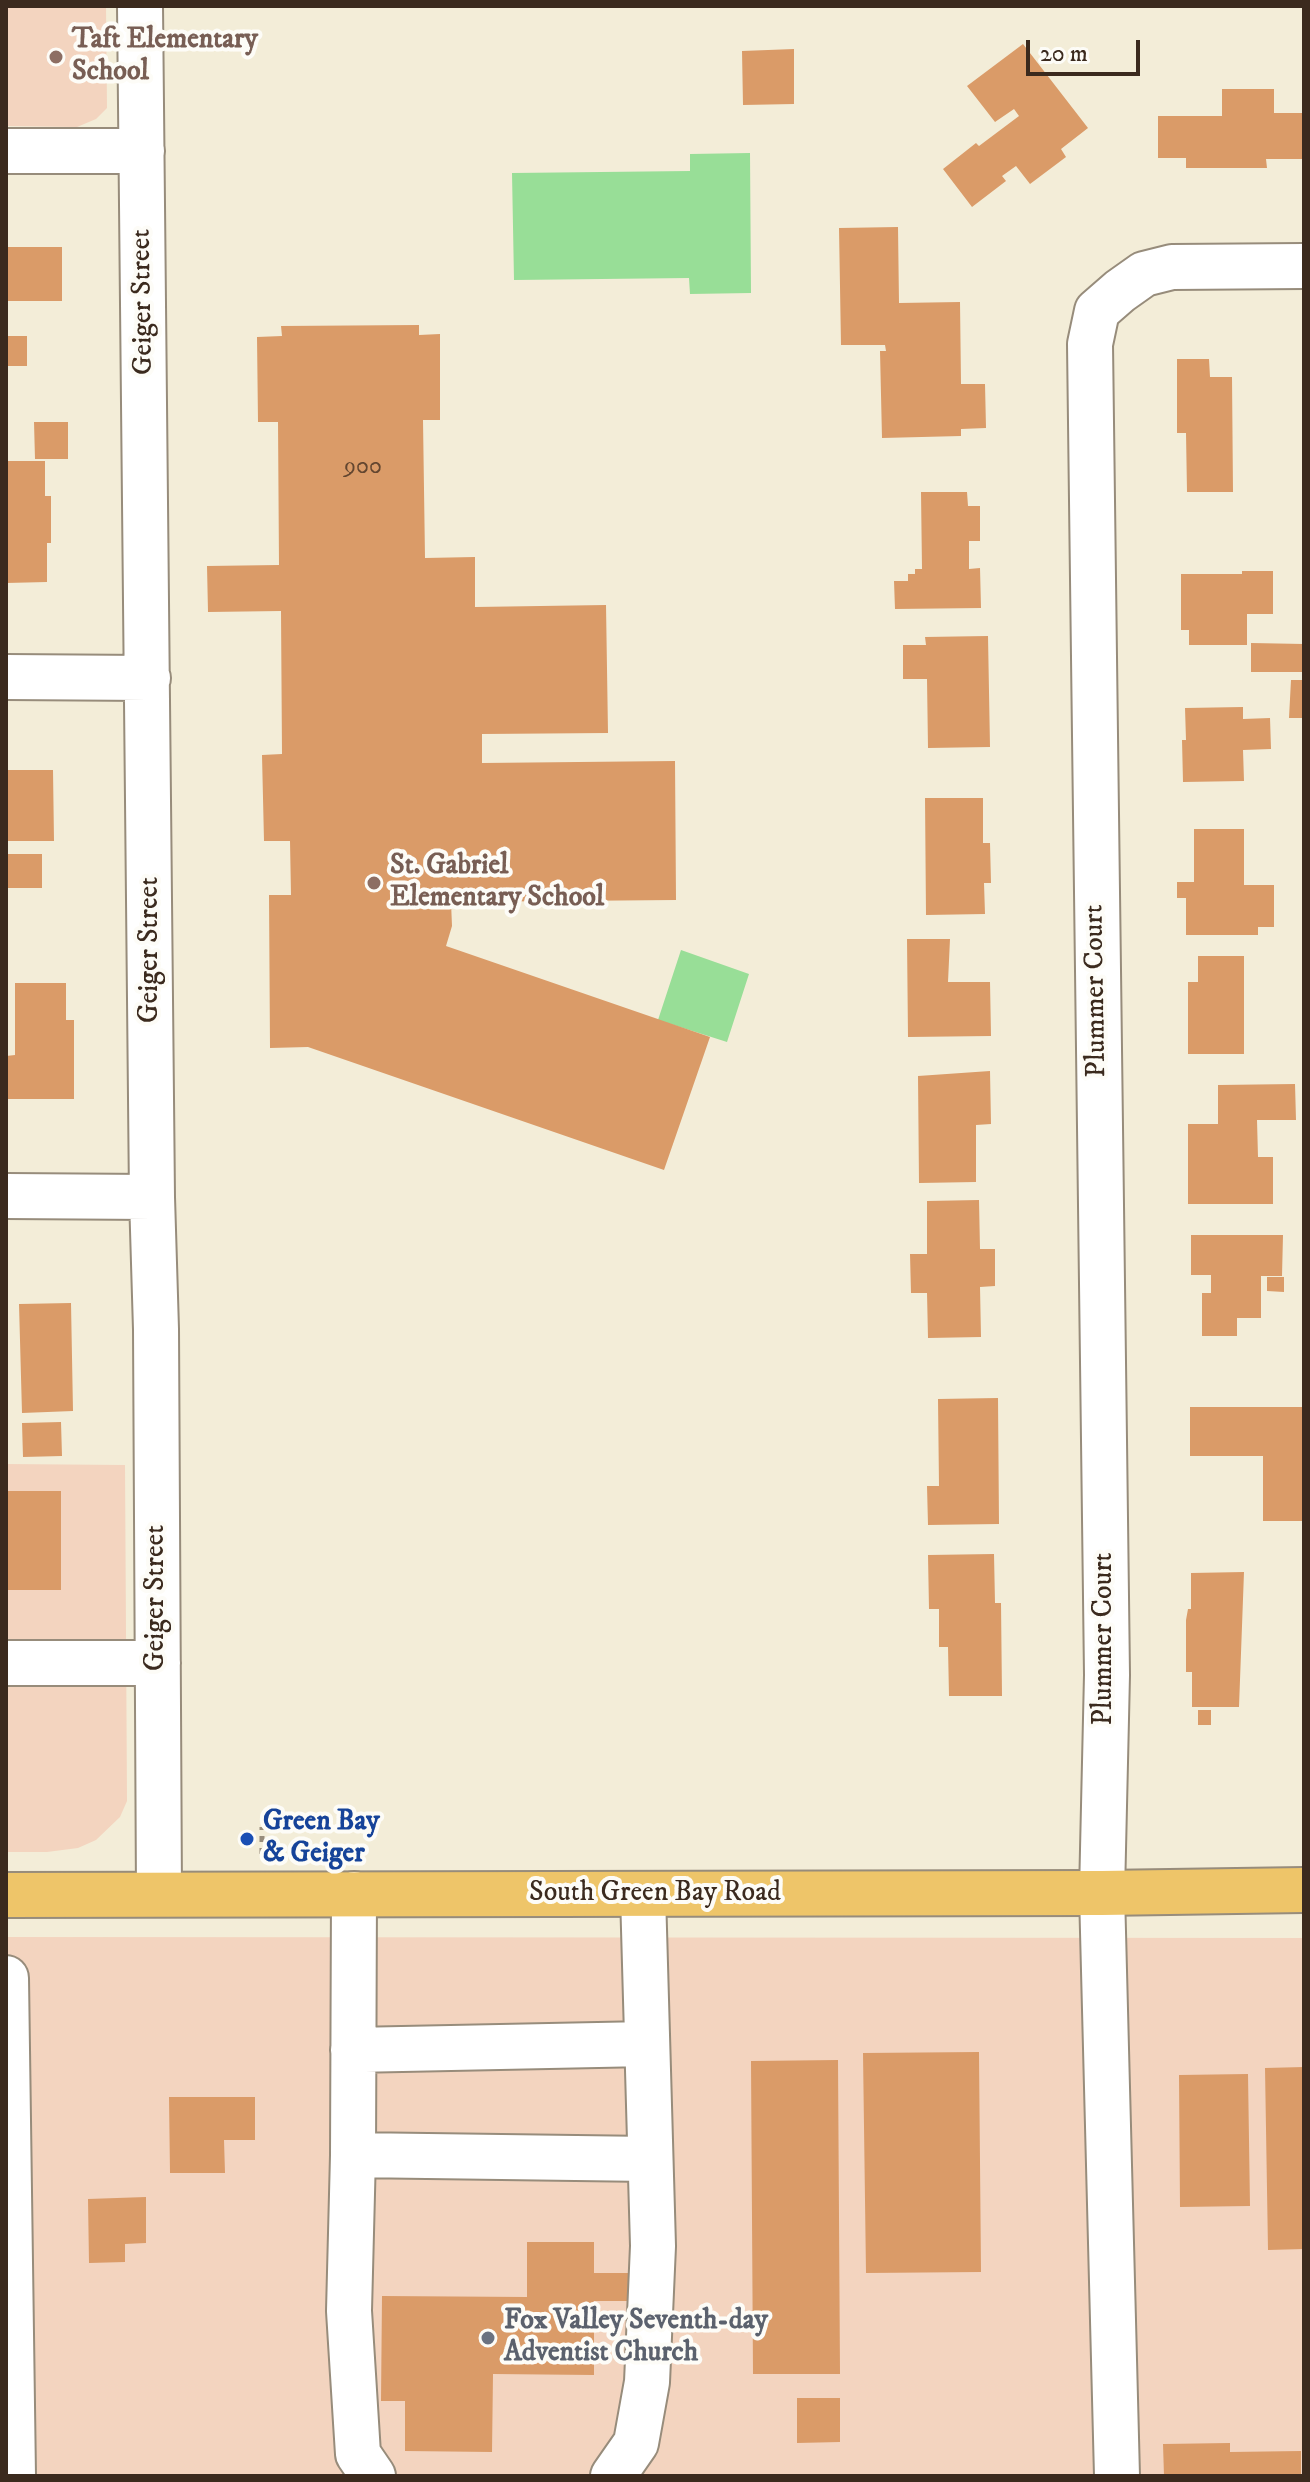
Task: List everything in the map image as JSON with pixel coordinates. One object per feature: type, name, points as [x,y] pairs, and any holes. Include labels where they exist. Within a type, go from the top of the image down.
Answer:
[{"type":"main road","name":"South Green Bay Road","points":[[6,1895],[1304,1890]]},
{"type":"street","name":"Geiger Street","points":[[140,6],[152,1197],[156,1329],[159,1894]]},
{"type":"street","points":[[6,151],[142,151]]},
{"type":"street","name":"Plummer Court","points":[[1117,2476],[1102,1893],[1107,1675],[1090,344],[1097,311],[1144,274],[1172,267],[1304,266]]},
{"type":"street","points":[[6,677],[148,678]]},
{"type":"street","points":[[6,1196],[152,1197]]},
{"type":"street","points":[[6,1663],[158,1663]]},
{"type":"street","points":[[354,1894],[349,2311],[358,2454],[373,2476]]},
{"type":"street","points":[[613,2476],[636,2443],[647,2382],[653,2246],[643,1894]]},
{"type":"street","points":[[6,1978],[13,2476]]},
{"type":"street","points":[[353,2050],[647,2044]]},
{"type":"street","points":[[353,2155],[650,2159]]},
{"type":"path","points":[[262,1827],[262,1850]]},
{"type":"shaded area","name":"Taft Elementary School","points":[[6,6],[106,6],[107,108],[96,119],[77,127],[6,126]]},
{"type":"shaded area","points":[[6,1464],[125,1465],[127,1801],[120,1817],[96,1840],[78,1848],[6,1852]]},
{"type":"shaded area","points":[[6,1937],[1304,1938],[1304,2476],[6,2476]]},
{"type":"green space","points":[[750,153],[751,293],[690,294],[689,278],[514,280],[512,173],[690,171],[690,154]]},
{"type":"green space","points":[[681,950],[749,974],[727,1042],[658,1020]]},
{"type":"building","points":[[1023,44],[1088,128],[1061,149],[1066,157],[1030,184],[1016,166],[1002,176],[1006,181],[972,207],[943,169],[976,143],[979,146],[1019,116],[1014,109],[995,122],[967,86]]},
{"type":"building","points":[[794,49],[794,104],[743,105],[742,51]]},
{"type":"building","points":[[1222,89],[1274,89],[1274,113],[1304,113],[1304,159],[1266,159],[1267,168],[1186,168],[1186,158],[1158,158],[1158,116],[1222,116]]},
{"type":"building","points":[[898,227],[899,303],[960,302],[961,384],[985,384],[986,428],[961,429],[961,436],[882,438],[880,351],[886,351],[885,345],[841,345],[839,228]]},
{"type":"building","points":[[6,247],[62,247],[62,301],[6,301]]},
{"type":"building","points":[[419,325],[419,335],[440,334],[440,420],[423,420],[425,558],[475,557],[475,607],[606,605],[608,733],[482,734],[482,763],[675,761],[676,900],[451,902],[452,926],[446,946],[710,1037],[664,1170],[308,1047],[270,1048],[269,895],[291,895],[290,841],[264,841],[262,755],[282,754],[281,611],[208,612],[207,566],[279,565],[278,422],[258,422],[257,337],[282,336],[281,326]]},
{"type":"building","points":[[6,336],[27,336],[27,366],[6,366]]},
{"type":"building","points":[[1177,359],[1209,359],[1210,377],[1232,377],[1233,492],[1187,492],[1186,433],[1177,433]]},
{"type":"building","points":[[34,422],[68,422],[68,459],[35,459]]},
{"type":"building","points":[[6,461],[45,461],[45,496],[51,496],[47,582],[6,583]]},
{"type":"building","points":[[921,492],[967,492],[968,506],[980,506],[980,541],[969,541],[969,569],[980,568],[981,608],[895,609],[894,581],[908,581],[908,574],[922,569]]},
{"type":"building","points":[[1242,571],[1273,571],[1273,614],[1247,614],[1247,645],[1189,645],[1189,630],[1181,630],[1181,574],[1242,574]]},
{"type":"building","points":[[988,636],[990,747],[928,748],[927,679],[903,679],[903,645],[926,645],[925,637]]},
{"type":"building","points":[[1251,643],[1304,644],[1304,672],[1251,672]]},
{"type":"building","points":[[1291,680],[1304,680],[1304,718],[1289,718]]},
{"type":"building","points":[[1243,707],[1243,719],[1270,718],[1271,749],[1243,750],[1244,781],[1183,782],[1185,708]]},
{"type":"building","points":[[6,770],[53,770],[54,841],[6,841]]},
{"type":"building","points":[[925,798],[983,798],[983,843],[990,843],[991,883],[984,883],[985,914],[926,915]]},
{"type":"building","points":[[1194,829],[1244,829],[1244,885],[1274,885],[1274,927],[1258,927],[1258,935],[1186,935],[1186,898],[1177,898],[1177,882],[1194,882]]},
{"type":"building","points":[[6,854],[42,854],[42,888],[6,888]]},
{"type":"building","points":[[907,939],[950,939],[948,982],[990,982],[991,1036],[908,1037]]},
{"type":"building","points":[[1198,956],[1244,956],[1244,1054],[1188,1054],[1188,982],[1198,982]]},
{"type":"building","points":[[15,983],[66,983],[66,1020],[74,1020],[74,1099],[6,1099],[6,1056],[15,1055]]},
{"type":"building","points":[[990,1071],[991,1124],[976,1125],[976,1182],[919,1183],[918,1076]]},
{"type":"building","points":[[1295,1084],[1296,1120],[1257,1120],[1258,1157],[1273,1157],[1273,1204],[1188,1204],[1188,1124],[1218,1124],[1218,1085]]},
{"type":"building","points":[[979,1200],[980,1249],[995,1249],[995,1286],[980,1287],[981,1337],[928,1338],[927,1293],[911,1293],[910,1254],[927,1254],[927,1201]]},
{"type":"building","points":[[1191,1235],[1283,1235],[1282,1276],[1261,1276],[1261,1318],[1237,1318],[1237,1336],[1202,1336],[1202,1293],[1211,1293],[1211,1275],[1191,1275]]},
{"type":"building","points":[[1267,1277],[1284,1277],[1284,1292],[1267,1291]]},
{"type":"building","points":[[71,1303],[73,1411],[22,1413],[19,1304]]},
{"type":"building","points":[[998,1398],[999,1524],[928,1525],[927,1486],[939,1486],[938,1399]]},
{"type":"building","points":[[1190,1407],[1304,1407],[1304,1521],[1263,1521],[1263,1456],[1190,1456]]},
{"type":"building","points":[[61,1422],[62,1456],[23,1457],[22,1423]]},
{"type":"building","points":[[6,1491],[61,1491],[61,1590],[6,1590]]},
{"type":"building","points":[[994,1554],[995,1603],[1001,1603],[1002,1696],[949,1696],[948,1647],[939,1647],[939,1609],[929,1609],[928,1555]]},
{"type":"building","points":[[1244,1572],[1239,1707],[1192,1707],[1192,1672],[1186,1672],[1186,1620],[1188,1609],[1191,1609],[1191,1573]]},
{"type":"building","points":[[1198,1710],[1211,1710],[1211,1725],[1198,1725]]},
{"type":"building","points":[[979,2052],[981,2272],[866,2273],[863,2053]]},
{"type":"building","points":[[838,2060],[840,2374],[753,2374],[751,2061]]},
{"type":"building","points":[[1304,2067],[1304,2249],[1268,2250],[1265,2068]]},
{"type":"building","points":[[1248,2074],[1250,2206],[1180,2207],[1179,2075]]},
{"type":"building","points":[[169,2097],[255,2097],[255,2140],[224,2140],[225,2173],[170,2173]]},
{"type":"building","points":[[146,2197],[146,2243],[125,2244],[125,2262],[89,2263],[88,2199]]},
{"type":"building","name":"Fox Valley Seventh-day Adventist Church","points":[[527,2242],[594,2242],[594,2273],[630,2273],[630,2301],[594,2301],[594,2375],[493,2374],[492,2452],[405,2451],[405,2401],[381,2401],[382,2296],[527,2297]]},
{"type":"building","points":[[797,2398],[840,2398],[840,2442],[797,2443]]},
{"type":"building","points":[[1230,2443],[1230,2452],[1301,2451],[1301,2476],[1164,2476],[1163,2444]]},
{"type":"place","name":"Taft Elementary School","points":[[56,57]]},
{"type":"place","name":"St. Gabriel Elementary School","points":[[374,883]]},
{"type":"place","name":"Green Bay & Geiger","points":[[247,1839]]},
{"type":"place","name":"Fox Valley Seventh-day Adventist Church","points":[[488,2338]]}]
